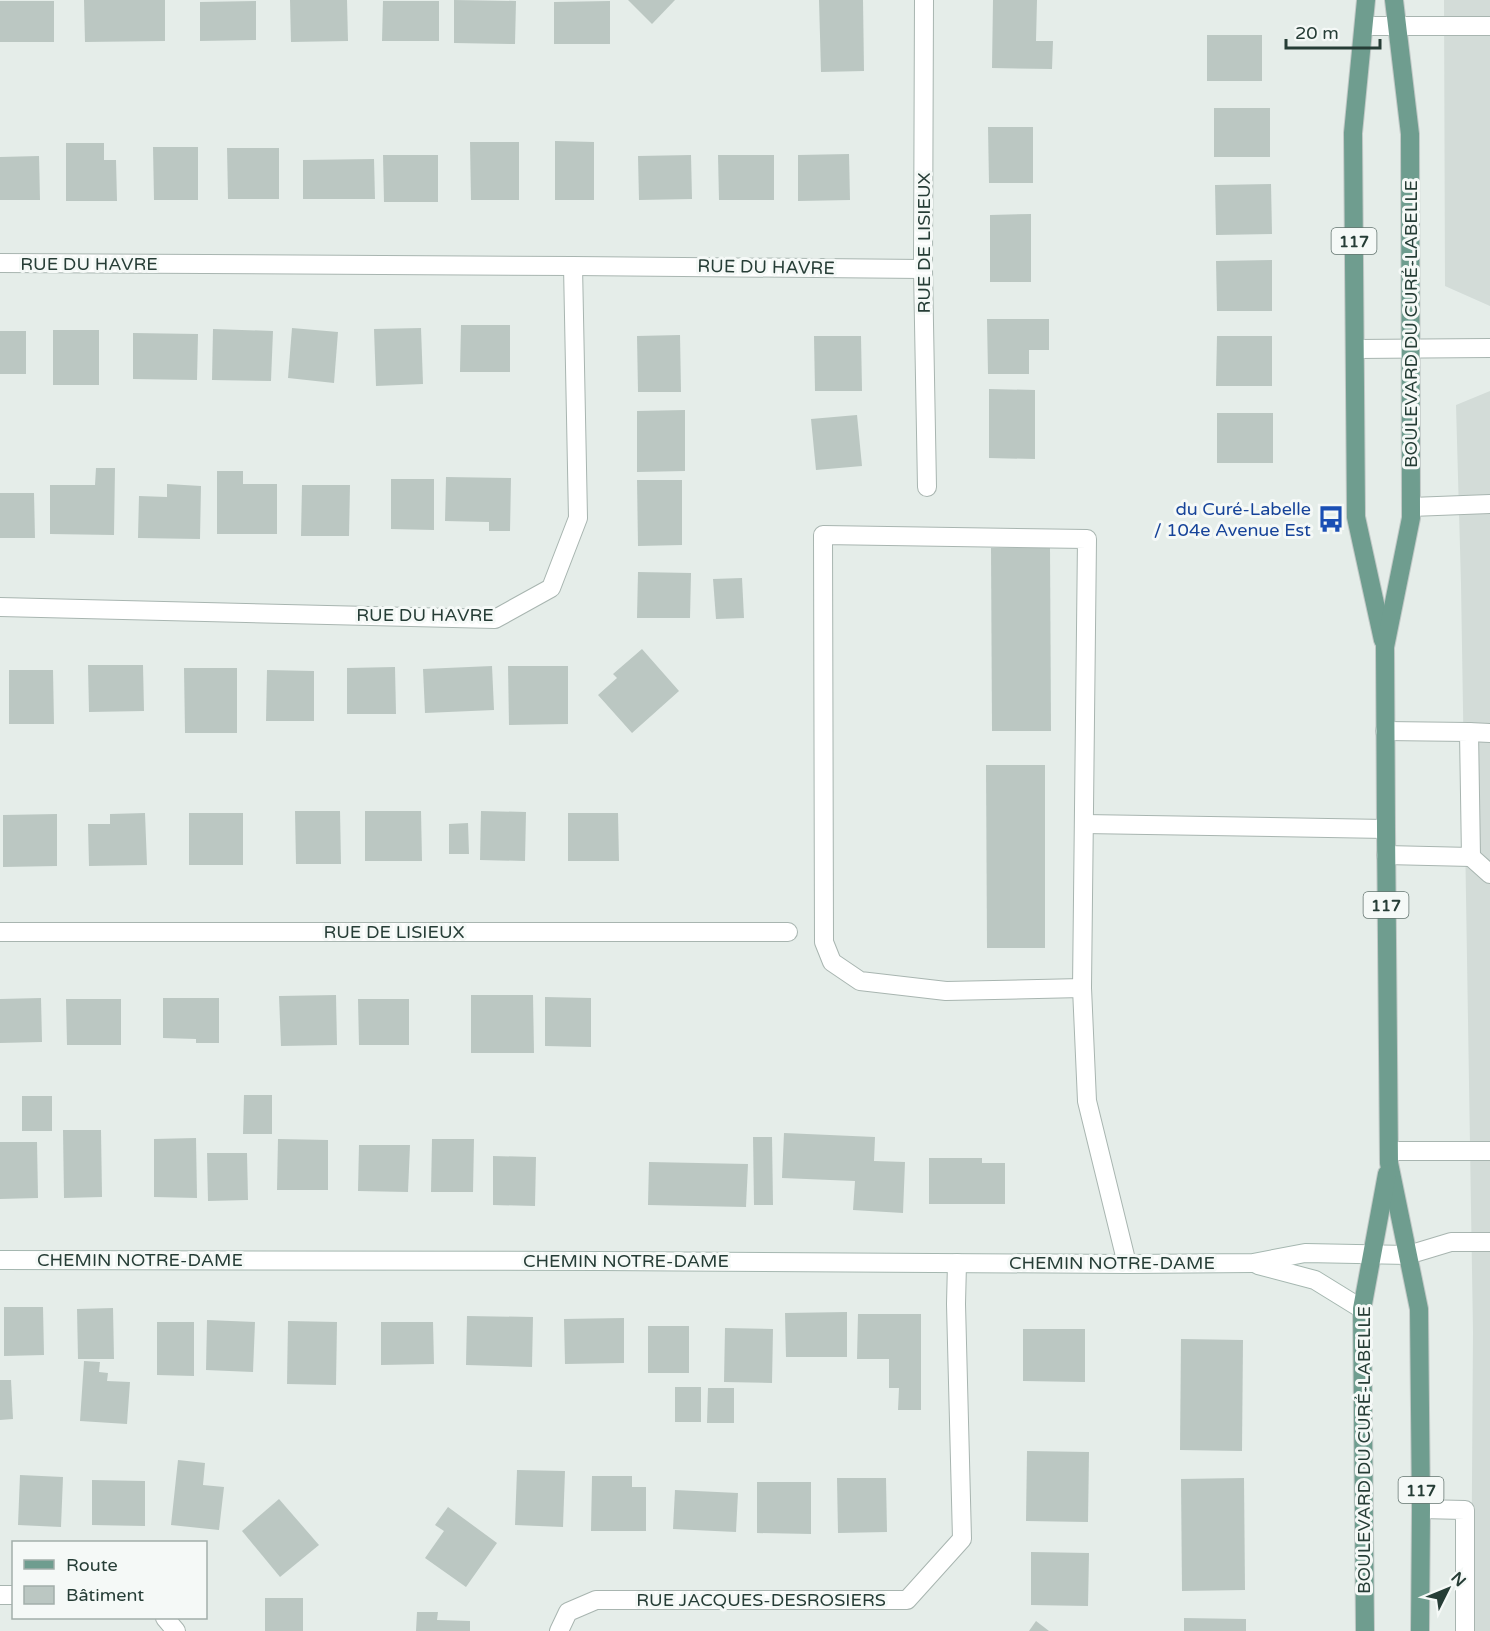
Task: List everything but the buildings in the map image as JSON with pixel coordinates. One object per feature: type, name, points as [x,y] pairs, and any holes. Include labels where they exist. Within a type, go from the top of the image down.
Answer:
[{"type":"main road","name":"BOULEVARD DU CURÉ-LABELLE","points":[[1366,0],[1353,133],[1356,517],[1385,647]]},
{"type":"main road","name":"BOULEVARD DU CURÉ-LABELLE","points":[[1394,0],[1410,134],[1411,518],[1385,647],[1389,1157],[1419,1309],[1420,1631]]},
{"type":"main road","name":"BOULEVARD DU CURÉ-LABELLE","points":[[1365,1631],[1362,1309],[1389,1157]]},
{"type":"street","name":"RUE DE LISIEUX","points":[[924,0],[923,269],[927,487]]},
{"type":"street","points":[[1364,26],[1490,26]]},
{"type":"street","name":"RUE DU HAVRE","points":[[0,263],[923,269]]},
{"type":"street","name":"RUE DU HAVRE","points":[[0,607],[495,619],[551,588],[578,518],[573,266]]},
{"type":"street","points":[[1355,349],[1490,348]]},
{"type":"street","points":[[1411,507],[1490,504]]},
{"type":"street","points":[[1082,988],[946,991],[860,981],[832,962],[824,942],[823,535],[1087,539],[1082,988],[1088,1101],[1127,1264]]},
{"type":"street","points":[[1385,731],[1490,733]]},
{"type":"street","points":[[1469,732],[1471,857]]},
{"type":"street","points":[[1084,824],[1386,829]]},
{"type":"street","points":[[1386,855],[1471,857],[1490,874]]},
{"type":"street","name":"RUE DE LISIEUX","points":[[0,932],[788,932]]},
{"type":"street","points":[[1389,1157],[1490,1151]]},
{"type":"street","name":"CHEMIN NOTRE-DAME","points":[[0,1260],[1253,1263],[1305,1253],[1408,1255],[1451,1242],[1490,1242]]},
{"type":"street","name":"RUE JACQUES-DESROSIERS","points":[[559,1631],[568,1612],[596,1600],[907,1600],[962,1539],[957,1263]]},
{"type":"street","name":"CHEMIN NOTRE-DAME","points":[[1253,1263],[1315,1280],[1362,1309]]},
{"type":"street","points":[[1421,1509],[1464,1510],[1465,1631]]},
{"type":"street","points":[[167,1619],[176,1631]]},
{"type":"shaded area","points":[[1444,0],[1490,0],[1490,306],[1445,286]]},
{"type":"shaded area","points":[[1490,391],[1490,1631],[1471,1631],[1473,1332],[1456,405]]},
{"type":"place","name":"du Curé-Labelle / 104e Avenue Est","points":[[1331,519]]}]
